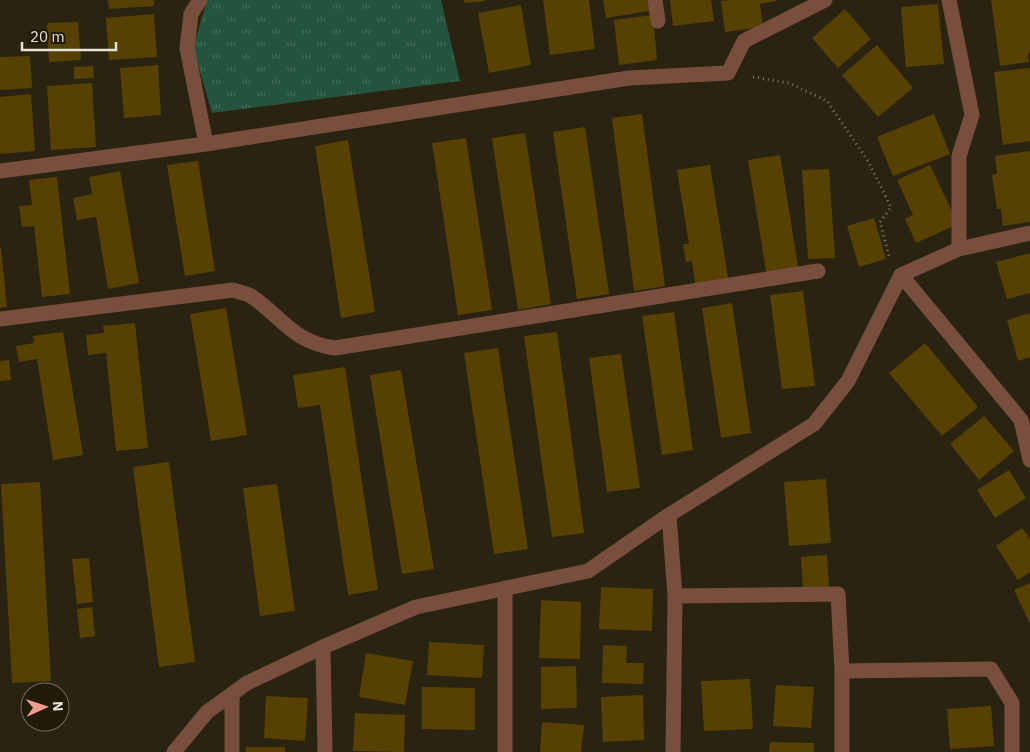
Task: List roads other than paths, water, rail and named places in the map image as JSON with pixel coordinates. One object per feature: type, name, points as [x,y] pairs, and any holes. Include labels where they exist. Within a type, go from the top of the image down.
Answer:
[{"type":"street","points":[[200,0],[191,14],[187,48],[206,144]]},
{"type":"street","points":[[655,0],[658,21]]},
{"type":"street","points":[[0,171],[206,144],[629,78],[728,73],[744,41],[825,0]]},
{"type":"street","points":[[948,0],[972,115],[959,156],[959,249]]},
{"type":"street","points":[[174,752],[207,712],[247,683],[323,647],[416,607],[588,571],[669,515],[814,424],[848,381],[901,275],[959,249],[1030,233]]},
{"type":"street","points":[[0,319],[232,290],[249,295],[295,333],[318,346],[335,348],[818,271]]},
{"type":"street","points":[[901,275],[1021,420],[1030,460]]},
{"type":"street","points":[[669,515],[675,596],[673,752]]},
{"type":"street","points":[[504,752],[505,588]]},
{"type":"street","points":[[675,596],[838,594],[842,671],[842,752]]},
{"type":"street","points":[[323,647],[326,752]]},
{"type":"street","points":[[842,671],[991,669],[1012,703],[1012,752]]},
{"type":"street","points":[[232,694],[232,752]]}]
